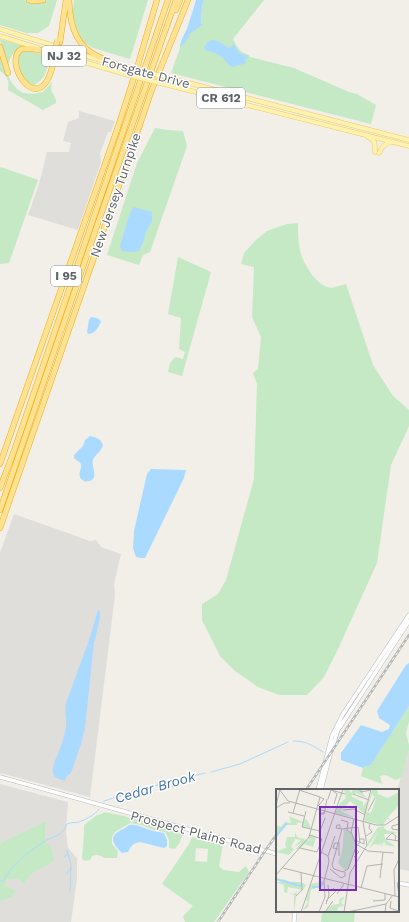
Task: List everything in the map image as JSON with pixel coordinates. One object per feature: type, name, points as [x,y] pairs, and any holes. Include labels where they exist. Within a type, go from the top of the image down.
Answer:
[{"type":"highway","points":[[29,0],[43,0]]},
{"type":"highway","points":[[27,91],[41,89],[52,75],[65,0]]},
{"type":"highway","points":[[69,0],[71,22],[75,34],[79,40],[91,53],[112,63]]},
{"type":"highway","name":"New Jersey Turnpike","points":[[0,464],[84,225],[137,68],[156,0]]},
{"type":"highway","name":"New Jersey Turnpike","points":[[0,488],[167,0]]},
{"type":"highway","name":"New Jersey Turnpike","points":[[0,510],[176,0]]},
{"type":"highway","points":[[166,29],[169,27],[180,0]]},
{"type":"highway","name":"New Jersey Turnpike","points":[[0,528],[149,98],[188,0]]},
{"type":"highway","points":[[0,47],[8,71],[12,76],[10,60],[18,51],[28,49],[53,52]]},
{"type":"highway","points":[[18,82],[24,87],[33,89],[40,86],[49,75],[55,59]]},
{"type":"main road","name":"Forsgate Drive","points":[[0,29],[112,63],[409,140]]},
{"type":"main road","name":"Forsgate Drive","points":[[0,36],[164,84],[409,146]]},
{"type":"main road","points":[[361,134],[374,141],[377,152],[384,145],[392,142]]},
{"type":"main road","points":[[318,789],[332,736],[337,725],[409,615]]},
{"type":"main road","points":[[322,789],[330,755],[338,730],[409,621]]},
{"type":"main road","name":"Prospect Plains Road","points":[[0,777],[276,854]]},
{"type":"main road","points":[[399,883],[409,885]]},
{"type":"main road","points":[[293,922],[294,912]]},
{"type":"shaded area","points":[[79,111],[115,121],[111,132],[108,132],[100,153],[101,162],[78,230],[28,215],[39,184],[47,152],[69,152],[71,143],[63,141],[68,122],[79,118]]},
{"type":"shaded area","points":[[14,514],[90,541],[96,540],[101,547],[121,554],[114,584],[115,595],[90,797],[0,773],[0,553]]},
{"type":"shaded area","points":[[409,750],[409,871],[399,869],[399,789],[397,789]]},
{"type":"shaded area","points":[[0,784],[68,802],[66,830],[68,848],[77,858],[77,879],[71,922],[0,922],[0,901],[10,898],[17,891],[5,885],[7,879],[19,879],[23,885],[31,874],[45,842],[46,821],[0,843]]},
{"type":"green space","points":[[0,0],[24,0],[37,4],[48,0],[57,0],[49,26],[38,33],[26,33],[0,25]]},
{"type":"green space","points":[[74,0],[148,0],[130,59],[93,48],[82,41],[72,18]]},
{"type":"green space","points":[[204,0],[264,0],[233,39],[239,49],[250,57],[294,68],[349,92],[357,94],[376,105],[371,124],[171,73],[180,48],[189,35],[201,24]]},
{"type":"green space","points":[[0,39],[27,47],[19,49],[14,53],[8,65]]},
{"type":"green space","points":[[28,51],[49,56],[45,74],[32,86],[22,82],[16,74],[13,66],[13,61],[18,54]]},
{"type":"green space","points":[[0,55],[11,82],[17,89],[23,93],[33,94],[43,92],[52,82],[51,90],[56,103],[43,110],[8,90],[9,84],[7,79],[0,71]]},
{"type":"green space","points":[[155,128],[183,131],[187,146],[150,252],[143,255],[139,265],[107,255],[137,163]]},
{"type":"green space","points":[[1,167],[38,180],[9,263],[0,264],[0,168]]},
{"type":"green space","points":[[298,223],[298,241],[300,251],[307,267],[315,278],[323,285],[332,288],[346,284],[373,365],[393,396],[409,410],[409,426],[391,465],[377,563],[338,649],[324,677],[307,695],[279,695],[258,687],[235,671],[220,656],[202,620],[202,604],[218,594],[226,580],[254,479],[257,384],[253,373],[258,369],[261,337],[252,317],[254,267],[241,264],[244,253],[267,231],[287,224]]},
{"type":"green space","points":[[178,257],[211,272],[182,376],[168,372],[170,363],[175,357],[183,359],[185,352],[179,349],[181,318],[168,314]]},
{"type":"green space","points":[[409,706],[409,721],[406,734],[409,750],[401,778],[395,780],[386,775],[380,776],[382,784],[361,776],[363,768],[371,765]]},
{"type":"green space","points":[[104,812],[120,815],[183,833],[180,842],[175,849],[169,848],[169,840],[165,832],[130,823],[115,832],[112,837],[112,844],[118,851],[117,858],[104,858],[95,855],[92,856],[90,860],[85,861],[82,859],[84,825],[97,815]]},
{"type":"green space","points":[[46,821],[45,842],[51,846],[54,861],[31,874],[23,885],[19,879],[7,879],[5,885],[17,891],[10,898],[0,901],[0,843]]},
{"type":"green space","points":[[192,837],[223,844],[219,866],[223,870],[239,872],[246,866],[249,872],[214,922],[185,922],[183,916],[193,906],[162,884],[189,844]],"holes":[[[196,848],[208,849],[207,862],[195,861]]]},
{"type":"green space","points":[[322,912],[355,912],[354,922],[321,922]]},
{"type":"water","points":[[196,0],[204,0],[201,24],[203,25],[189,35],[188,39],[180,48],[181,40],[187,29]]},
{"type":"water","points":[[212,40],[218,41],[229,48],[234,44],[239,52],[248,56],[247,59],[245,59],[246,63],[233,67],[230,66],[222,57],[205,50],[205,46]]},
{"type":"water","points":[[133,207],[152,212],[152,222],[147,229],[139,251],[122,251],[120,246]]},
{"type":"water","points":[[91,317],[97,318],[101,321],[95,331],[88,334],[89,320]]},
{"type":"water","points":[[90,436],[101,441],[103,445],[93,461],[94,477],[90,481],[86,481],[80,477],[79,474],[81,464],[74,458],[74,455],[83,446],[85,440]]},
{"type":"water","points":[[151,469],[186,470],[184,478],[145,558],[141,558],[136,557],[133,548],[134,531],[147,474]]},
{"type":"water","points":[[98,610],[100,611],[100,618],[94,643],[85,728],[71,773],[66,777],[65,781],[54,775],[53,767],[66,728],[66,703],[90,637]]},
{"type":"water","points":[[409,663],[409,706],[371,765],[363,768],[341,760],[341,753],[361,725],[382,732],[389,729],[390,725],[379,718],[377,711],[406,665]]},
{"type":"water","points":[[129,825],[135,825],[164,833],[167,840],[167,846],[164,848],[140,842],[132,845],[128,852],[122,853],[114,843],[113,837]]},
{"type":"waterway","name":"Cedar Brook","points":[[293,741],[312,745],[323,752]]},
{"type":"waterway","name":"Cedar Brook","points":[[211,772],[240,764],[288,742]]},
{"type":"waterway","name":"Cedar Brook","points":[[104,801],[145,788],[205,773]]},
{"type":"waterway","name":"Cedar Brook","points":[[0,881],[4,881],[9,871],[26,855],[45,841],[62,832],[67,824],[85,820],[99,809]]},
{"type":"waterway","points":[[67,851],[71,864],[70,892]]},
{"type":"waterway","points":[[64,857],[68,854]]},
{"type":"waterway","points":[[66,874],[71,868]]},
{"type":"railway","points":[[307,789],[409,635]]},
{"type":"railway","points":[[218,922],[276,835]]}]
